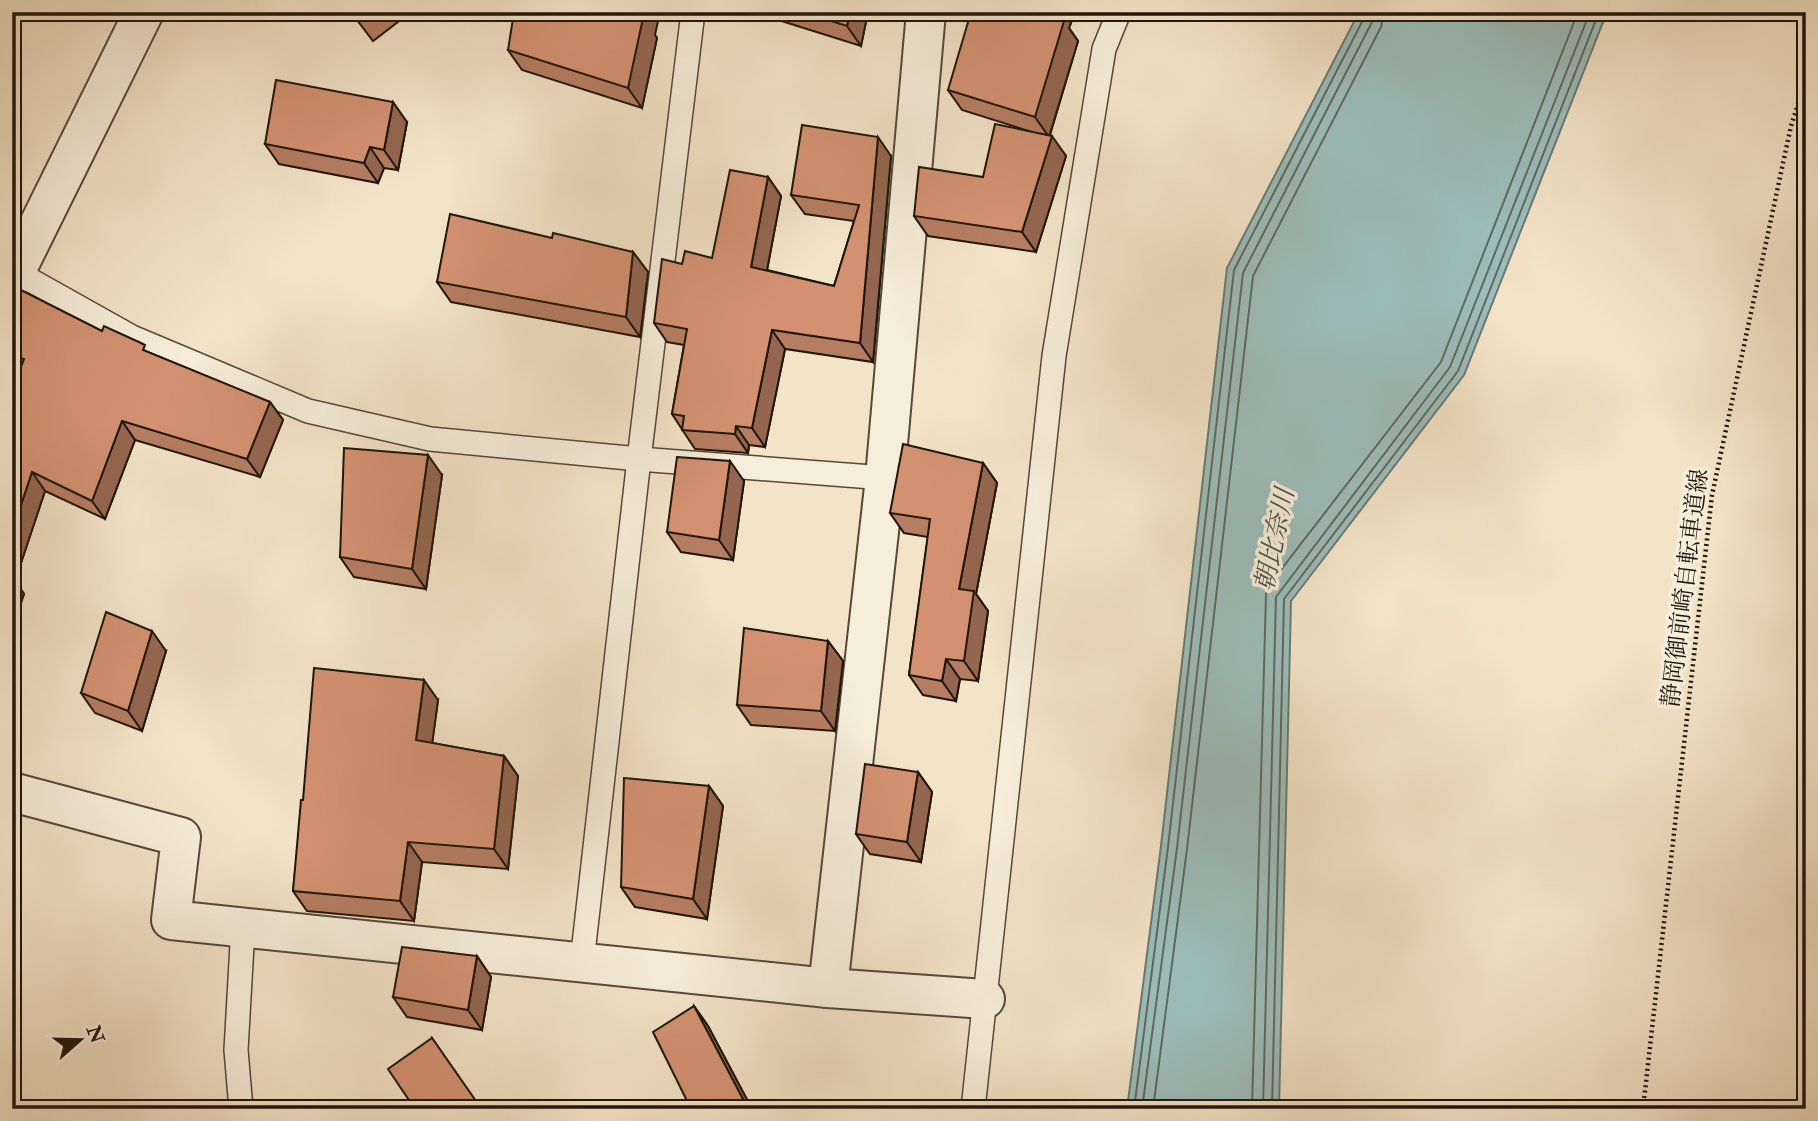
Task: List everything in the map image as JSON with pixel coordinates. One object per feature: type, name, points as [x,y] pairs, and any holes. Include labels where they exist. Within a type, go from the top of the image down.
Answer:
[{"type":"street","points":[[14,276],[144,12]]},
{"type":"street","points":[[828,988],[885,478],[926,12]]},
{"type":"street","points":[[12,792],[181,837],[171,920],[828,988],[985,999]]},
{"type":"lane","points":[[582,962],[693,12]]},
{"type":"lane","points":[[973,1109],[1054,356],[1104,49],[1119,12]]},
{"type":"lane","points":[[14,276],[132,337],[308,411],[430,439],[885,478]]},
{"type":"lane","points":[[241,1109],[236,1050],[243,927]]},
{"type":"path","name":"静岡御前崎自転車道線","points":[[1643,1109],[1712,495],[1791,126],[1806,79]]},
{"type":"water","name":"朝比奈川","points":[[1359,12],[1607,12],[1464,375],[1291,601],[1279,1109],[1127,1109],[1161,846],[1227,268]]},
{"type":"building","points":[[352,12],[370,12],[359,21]]},
{"type":"building","points":[[514,12],[641,12],[640,17],[643,18],[628,88],[508,50]]},
{"type":"building","points":[[803,12],[850,12],[847,26]]},
{"type":"building","points":[[971,12],[1054,12],[1052,18],[1064,21],[1035,117],[948,90]]},
{"type":"building","points":[[276,80],[393,102],[384,150],[370,147],[364,163],[265,144]]},
{"type":"building","points":[[995,124],[1052,136],[1022,232],[914,216],[919,167],[983,177]]},
{"type":"building","points":[[802,125],[878,137],[860,343],[772,330],[752,428],[736,426],[735,434],[682,430],[684,416],[672,414],[687,329],[654,323],[662,259],[682,264],[685,251],[712,258],[730,170],[768,177],[751,267],[834,286],[859,205],[791,195]]},
{"type":"building","points":[[450,214],[552,238],[553,233],[633,252],[626,317],[437,282]]},
{"type":"building","points":[[15,287],[102,331],[104,326],[141,343],[145,345],[143,350],[270,402],[247,459],[122,421],[92,501],[32,472],[12,532],[12,390],[24,359],[12,355],[12,296]]},
{"type":"building","points":[[903,444],[983,463],[959,589],[974,591],[964,661],[946,659],[942,681],[909,675],[930,519],[890,513]]},
{"type":"building","points":[[344,448],[428,455],[412,569],[340,557]]},
{"type":"building","points":[[677,457],[730,461],[719,540],[667,532]]},
{"type":"building","points":[[106,612],[152,631],[128,711],[81,693]]},
{"type":"building","points":[[744,628],[828,641],[821,711],[737,705]]},
{"type":"building","points":[[314,668],[424,680],[416,740],[504,756],[494,849],[408,842],[400,901],[293,891]]},
{"type":"building","points":[[865,764],[918,772],[907,842],[856,834]]},
{"type":"building","points":[[624,778],[709,786],[693,899],[621,887]]},
{"type":"building","points":[[402,947],[477,956],[468,1010],[393,997]]},
{"type":"building","points":[[694,1006],[745,1103],[735,1109],[691,1109],[653,1032]]},
{"type":"building","points":[[432,1038],[476,1101],[465,1109],[415,1109],[388,1069]]}]
